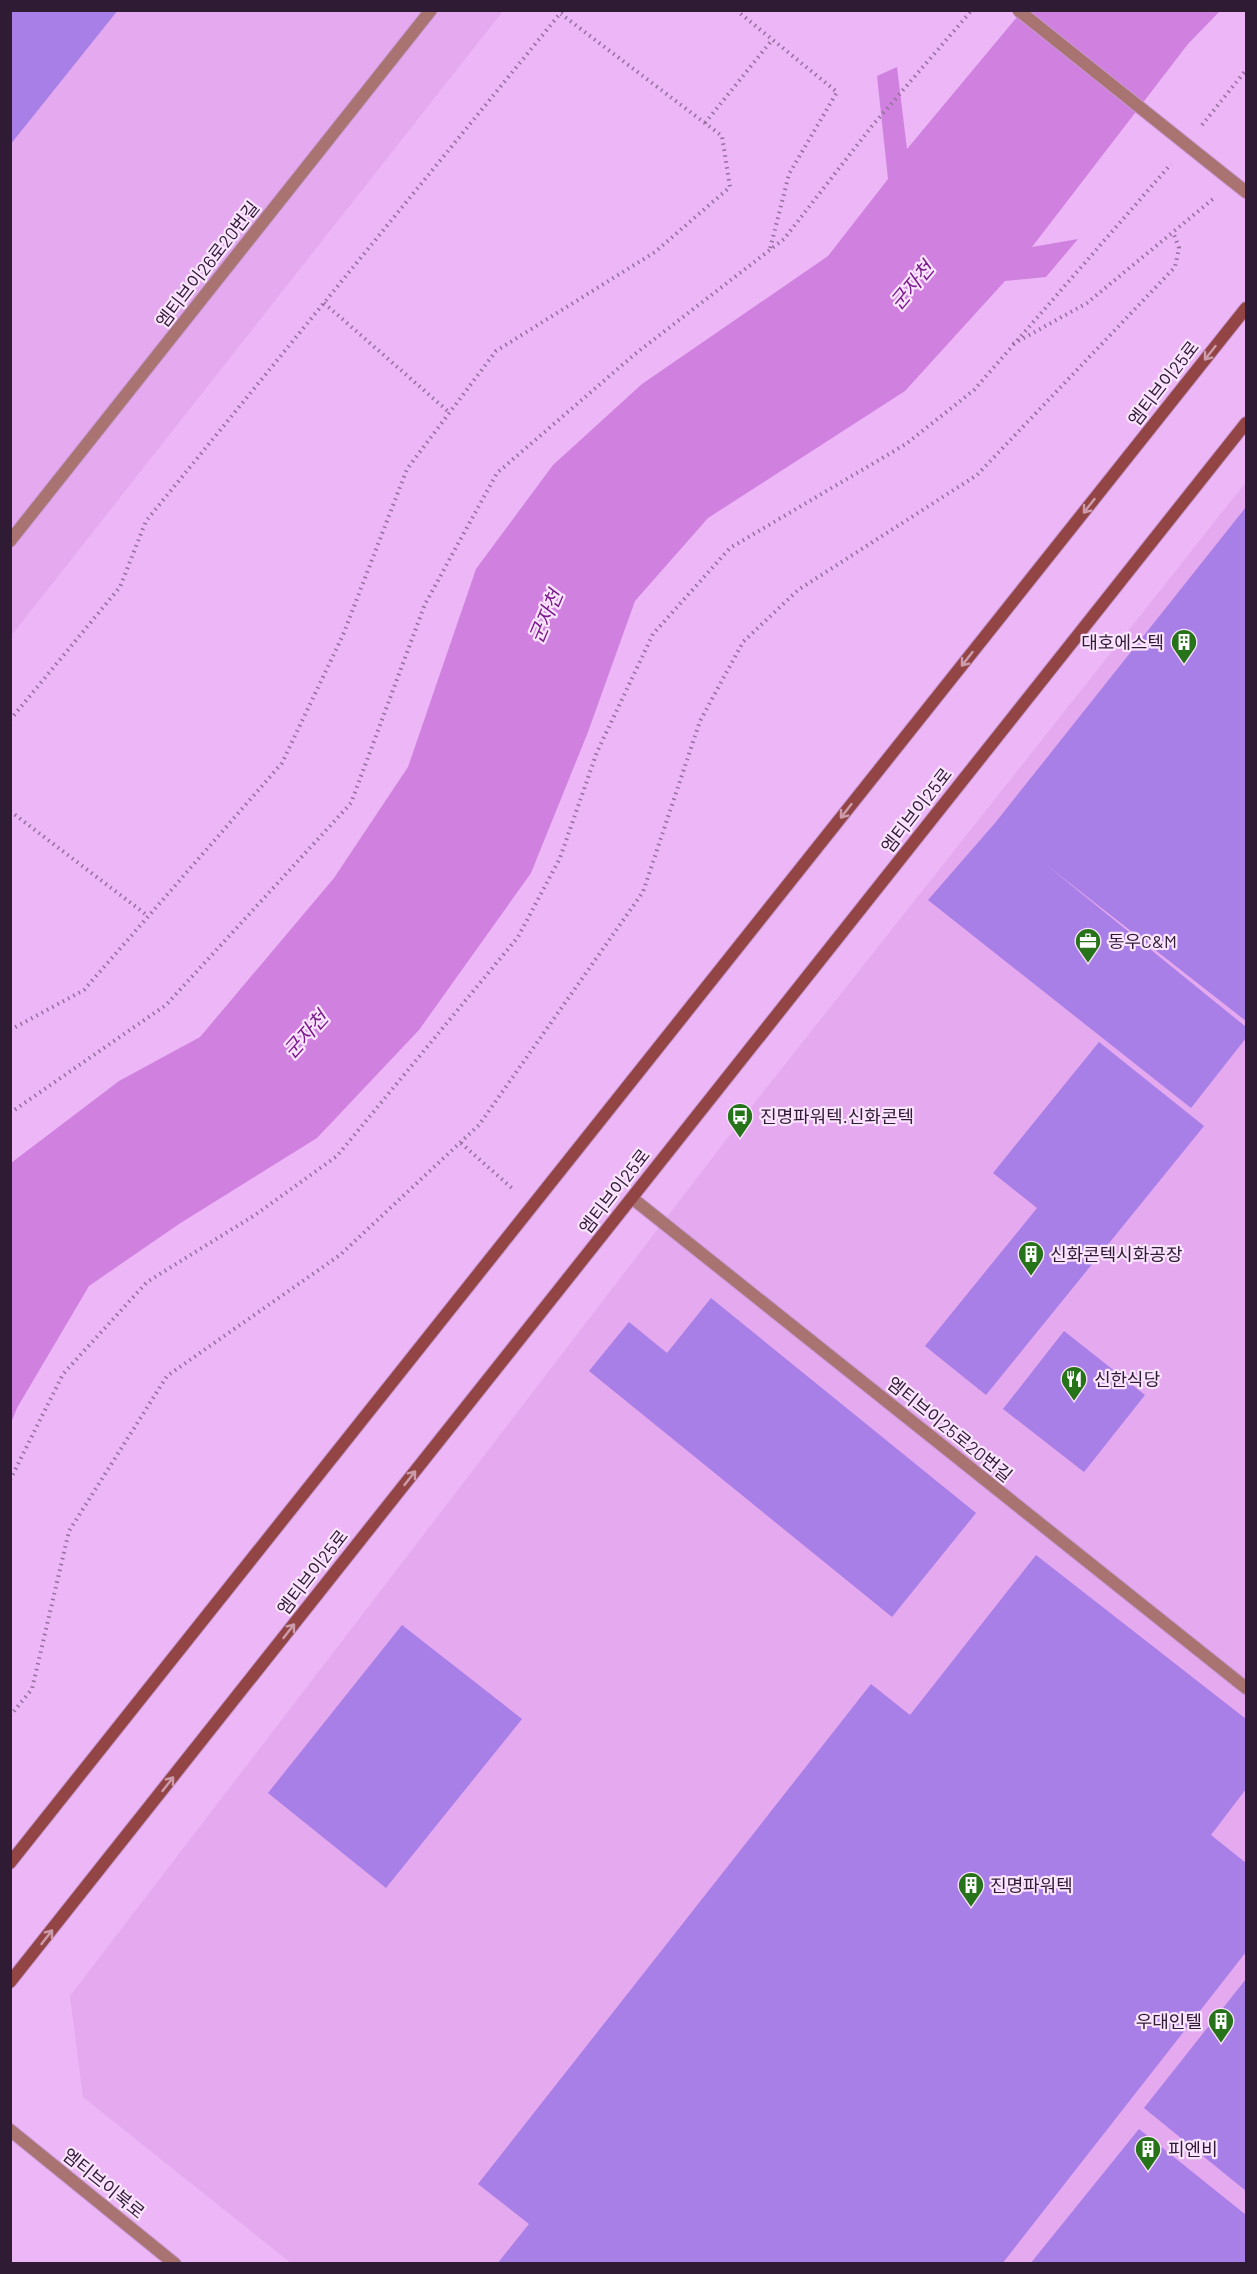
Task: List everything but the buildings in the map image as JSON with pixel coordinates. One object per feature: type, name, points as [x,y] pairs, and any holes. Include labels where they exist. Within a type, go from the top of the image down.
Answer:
[{"type":"main road","name":"엠티브이25로","points":[[10,1863],[1246,308]]},
{"type":"main road","name":"엠티브이25로","points":[[10,1982],[1246,423]]},
{"type":"street","name":"엠티브이26로20번길","points":[[10,540],[431,10]]},
{"type":"street","points":[[1018,10],[1246,192]]},
{"type":"street","name":"엠티브이25로20번길","points":[[632,1198],[1246,1688]]},
{"type":"street","name":"엠티브이북로","points":[[10,2130],[175,2264]]},
{"type":"path","points":[[736,10],[837,92],[789,174],[770,250]]},
{"type":"path","points":[[10,1113],[166,1005],[351,803],[425,604],[496,473],[635,354],[784,239],[872,126],[909,87],[972,10]]},
{"type":"path","points":[[10,720],[120,587],[146,521],[562,12],[722,136],[730,187],[656,252],[496,351],[407,469],[343,635],[282,763],[84,990],[10,1030]]},
{"type":"path","points":[[705,123],[772,40]]},
{"type":"path","points":[[1196,132],[1246,70]]},
{"type":"path","points":[[10,1480],[63,1374],[147,1282],[255,1215],[337,1156],[518,937],[560,858],[597,752],[653,634],[730,548],[906,444],[974,390],[1010,346],[1138,204],[1174,159]]},
{"type":"path","points":[[1010,346],[1088,303],[1233,182]]},
{"type":"path","points":[[10,1716],[32,1689],[69,1531],[167,1376],[340,1254],[480,1125],[643,892],[700,721],[743,642],[798,590],[977,475],[1175,267],[1179,248],[1173,232]]},
{"type":"path","points":[[324,303],[450,413]]},
{"type":"path","points":[[10,811],[148,916]]},
{"type":"path","points":[[461,1143],[532,1206]]},
{"type":"shaded area","points":[[11,11],[503,11],[11,636]]},
{"type":"shaded area","points":[[1246,482],[1246,2263],[291,2263],[83,2097],[70,1996],[756,1101]]},
{"type":"water","name":"군자천","points":[[1022,11],[1220,11],[1188,44],[1032,247],[1078,239],[1046,277],[1005,281],[905,391],[708,518],[635,601],[588,732],[531,873],[419,1030],[317,1138],[179,1224],[89,1286],[17,1408],[11,1423],[11,1163],[119,1081],[200,1037],[334,878],[408,767],[476,569],[553,465],[642,384],[828,256],[888,179],[877,76],[897,67],[907,149]]},
{"type":"place","name":"대호에스텍","points":[[1184,665]]},
{"type":"place","name":"동우C&M","points":[[1088,964]]},
{"type":"place","name":"진명파워텍.신화콘텍","points":[[740,1139]]},
{"type":"place","name":"신화콘텍시화공장","points":[[1031,1277]]},
{"type":"place","name":"신한식당","points":[[1074,1402]]},
{"type":"place","name":"진명파워텍","points":[[971,1908]]},
{"type":"place","name":"우대인텔","points":[[1221,2044]]},
{"type":"place","name":"피엔비","points":[[1148,2172]]}]
